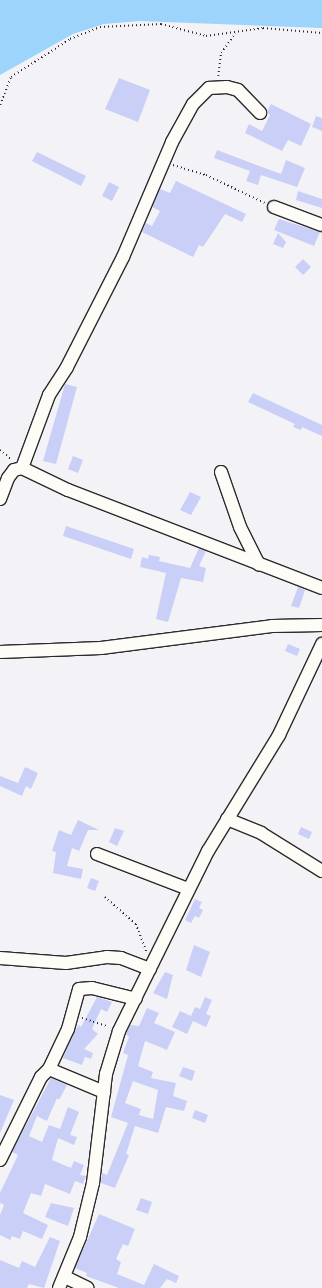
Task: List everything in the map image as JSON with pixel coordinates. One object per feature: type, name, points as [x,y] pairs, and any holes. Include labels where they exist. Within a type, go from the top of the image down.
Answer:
[{"type":"street","points":[[22,468],[49,395],[67,367],[123,257],[167,160],[172,142],[193,104],[200,95],[215,85],[238,90],[260,113]]},
{"type":"street","points":[[274,207],[322,226]]},
{"type":"street","points":[[0,499],[8,478],[14,470],[22,468],[37,478],[259,565],[322,588]]},
{"type":"street","points":[[221,472],[240,527],[259,565]]},
{"type":"street","points":[[0,652],[101,648],[272,626],[322,625]]},
{"type":"street","points":[[60,1288],[80,1237],[93,1183],[108,1065],[120,1031],[188,889],[227,818],[279,735],[322,644]]},
{"type":"street","points":[[227,818],[261,833],[322,872]]},
{"type":"street","points":[[97,854],[188,889]]},
{"type":"street","points":[[0,958],[66,963],[114,957],[152,964]]},
{"type":"street","points":[[0,1160],[38,1084],[49,1069],[71,1014],[77,994],[84,987],[136,999]]},
{"type":"street","points":[[49,1069],[104,1092]]},
{"type":"street","points":[[65,1277],[88,1288]]},
{"type":"path","points":[[0,105],[11,77],[70,39],[100,27],[161,24],[206,36],[236,34],[263,28],[322,33]]},
{"type":"path","points":[[215,85],[221,52],[236,34]]},
{"type":"path","points":[[167,160],[274,207]]},
{"type":"path","points":[[106,897],[136,924],[141,943],[152,964]]},
{"type":"path","points":[[71,1014],[120,1031]]},
{"type":"water","points":[[0,0],[322,0],[322,28],[140,21],[104,24],[73,34],[0,75]]},
{"type":"building","points":[[119,78],[150,90],[138,122],[105,109]]},
{"type":"building","points":[[271,104],[311,124],[301,146],[288,140],[282,151],[245,133],[249,124],[262,131],[270,115],[267,112]]},
{"type":"building","points":[[316,116],[322,118],[322,131],[312,127]]},
{"type":"building","points":[[217,150],[281,174],[286,160],[305,168],[297,187],[261,175],[258,185],[246,181],[250,171],[214,158]]},
{"type":"building","points":[[37,152],[86,176],[81,186],[32,161]]},
{"type":"building","points":[[176,181],[246,214],[242,222],[225,214],[203,247],[199,245],[193,257],[142,232],[146,223],[152,226],[160,211],[152,207],[160,189],[170,193]]},
{"type":"building","points":[[109,182],[119,187],[112,201],[102,196]]},
{"type":"building","points":[[298,191],[322,199],[322,208],[296,200]]},
{"type":"building","points":[[279,219],[320,232],[314,246],[274,230]]},
{"type":"building","points":[[278,233],[286,242],[283,248],[273,244]]},
{"type":"building","points":[[303,259],[311,267],[303,275],[295,267]]},
{"type":"building","points":[[65,384],[77,387],[56,464],[43,461]]},
{"type":"building","points":[[253,393],[322,425],[322,436],[302,427],[301,430],[293,427],[295,424],[248,402]]},
{"type":"building","points":[[73,456],[83,460],[78,473],[68,469]]},
{"type":"building","points":[[190,492],[201,497],[191,515],[180,510]]},
{"type":"building","points":[[66,526],[134,549],[131,559],[63,536]]},
{"type":"building","points":[[199,548],[206,551],[199,566],[206,568],[203,582],[181,578],[168,622],[156,619],[166,573],[140,567],[142,557],[148,559],[149,555],[160,557],[159,561],[190,568]]},
{"type":"building","points":[[298,587],[305,590],[299,608],[291,606]]},
{"type":"building","points":[[288,644],[300,649],[297,656],[285,651]]},
{"type":"building","points":[[25,767],[38,773],[31,789],[26,786],[22,796],[0,786],[0,776],[18,783]]},
{"type":"building","points":[[78,820],[99,830],[88,830],[79,851],[72,848],[67,866],[83,869],[81,879],[53,873],[56,852],[52,851],[59,830],[71,835]]},
{"type":"building","points":[[301,827],[312,832],[309,839],[298,834]]},
{"type":"building","points":[[115,828],[124,831],[117,846],[109,842]]},
{"type":"building","points":[[91,878],[99,881],[95,891],[87,888]]},
{"type":"building","points":[[195,899],[202,902],[199,908],[203,910],[199,918],[195,916],[191,923],[185,920]]},
{"type":"building","points":[[194,945],[210,952],[201,977],[186,970]]},
{"type":"building","points":[[165,972],[173,975],[167,999],[153,993]]},
{"type":"building","points":[[97,997],[112,1002],[107,1012],[101,1009],[92,1029],[98,1034],[84,1049],[93,1053],[91,1059],[85,1057],[82,1065],[63,1058],[76,1029],[79,1025],[81,1027]]},
{"type":"building","points":[[205,997],[212,1000],[206,1014],[211,1016],[206,1027],[193,1021],[187,1034],[172,1027],[180,1011],[191,1016],[195,1007],[200,1009]]},
{"type":"building","points":[[147,1008],[159,1013],[154,1023],[175,1032],[167,1050],[145,1041],[138,1066],[153,1072],[151,1078],[176,1083],[173,1096],[187,1101],[184,1111],[166,1107],[158,1133],[135,1126],[126,1154],[129,1155],[115,1188],[101,1183],[102,1173],[107,1175],[128,1123],[111,1117],[128,1055],[123,1053],[129,1037],[126,1034],[130,1025],[139,1026]],"holes":[[[133,1081],[158,1090],[153,1119],[139,1115],[141,1109],[125,1103]]]},
{"type":"building","points":[[183,1067],[195,1071],[192,1081],[179,1076]]},
{"type":"building","points":[[51,1078],[67,1085],[59,1100],[57,1098],[47,1121],[37,1116],[29,1136],[42,1142],[49,1125],[60,1129],[68,1107],[79,1112],[70,1135],[77,1137],[74,1145],[58,1138],[52,1160],[71,1168],[74,1161],[84,1165],[80,1175],[86,1176],[83,1184],[75,1181],[70,1194],[45,1184],[41,1196],[31,1193],[23,1213],[48,1225],[42,1239],[23,1231],[20,1239],[12,1236],[10,1240],[0,1235],[0,1215],[4,1205],[0,1203],[0,1193],[18,1155],[12,1152]]},
{"type":"building","points":[[0,1095],[14,1100],[0,1133]]},
{"type":"building","points":[[195,1110],[208,1115],[205,1123],[192,1118]]},
{"type":"building","points":[[141,1198],[152,1202],[148,1214],[136,1210]]},
{"type":"building","points":[[51,1203],[74,1208],[68,1226],[45,1217]]},
{"type":"building","points":[[99,1214],[135,1229],[128,1246],[123,1244],[116,1259],[121,1262],[117,1274],[144,1285],[154,1264],[179,1276],[176,1283],[167,1279],[160,1288],[119,1288],[86,1276],[87,1273],[75,1268]]},
{"type":"building","points":[[50,1237],[60,1241],[44,1288],[29,1284],[27,1288],[0,1288],[0,1260],[19,1268],[22,1261],[35,1267]]}]
